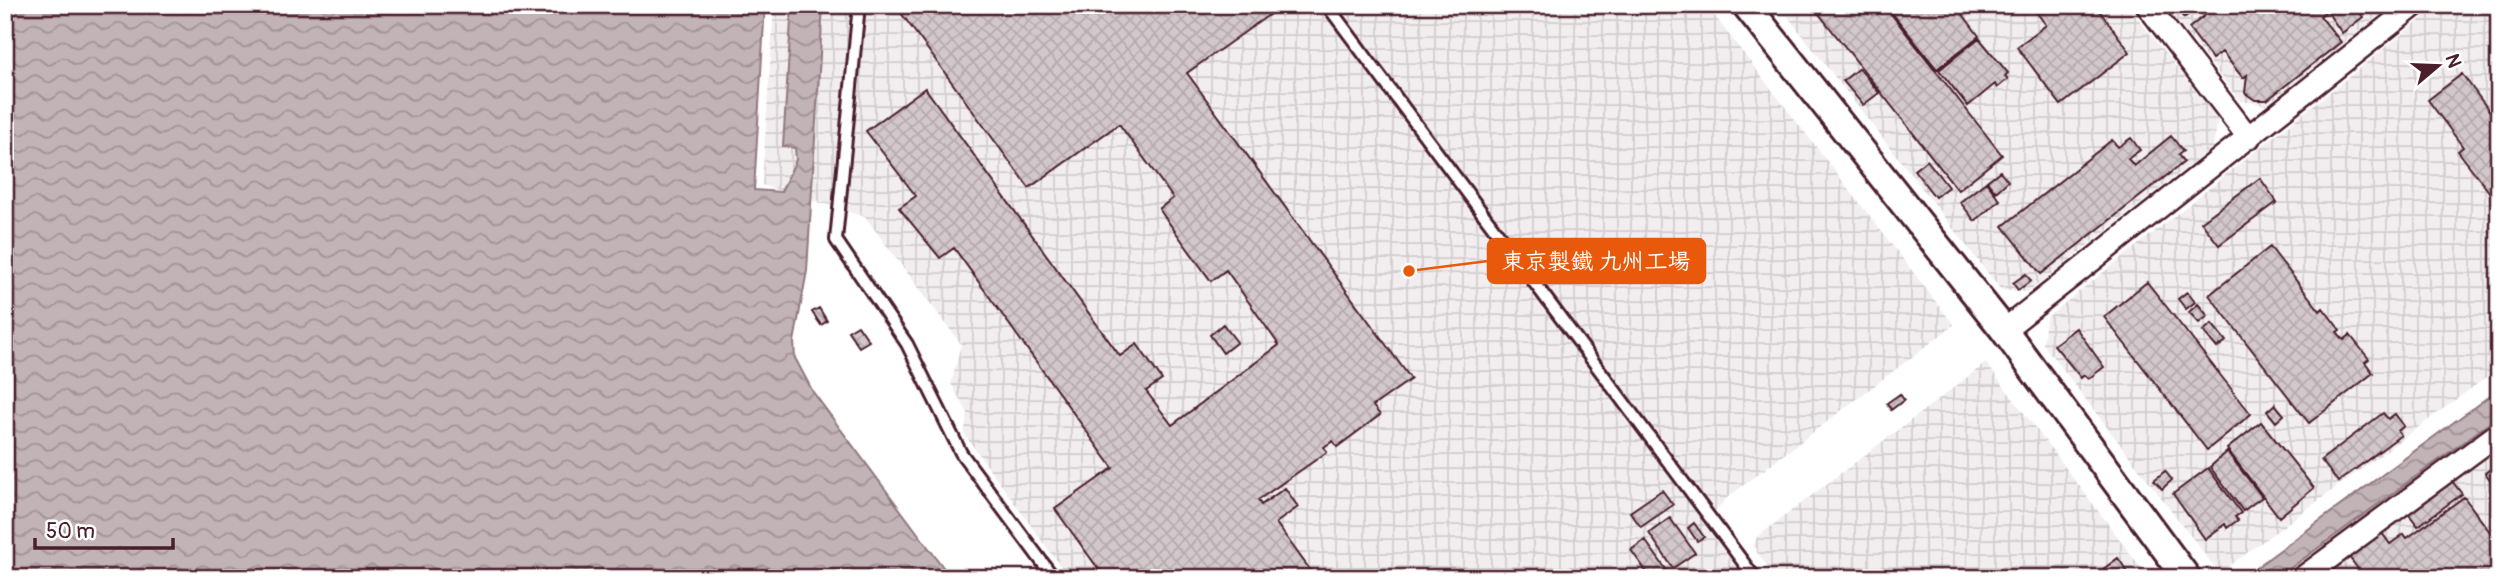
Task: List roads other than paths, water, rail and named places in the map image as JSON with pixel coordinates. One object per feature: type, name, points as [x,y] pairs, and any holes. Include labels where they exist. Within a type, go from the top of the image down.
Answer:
[{"type":"street","points":[[2147,5],[2249,138]]},
{"type":"street","points":[[2004,330],[2415,5]]},
{"type":"street","points":[[1749,6],[2004,330],[2187,578]]},
{"type":"street","points":[[2302,578],[2499,433]]},
{"type":"lane","points":[[859,5],[836,240],[907,344],[961,453],[1054,578]]},
{"type":"lane","points":[[1327,5],[1755,578]]},
{"type":"water","points":[[5,5],[765,5],[754,190],[781,192],[796,160],[795,148],[783,146],[792,5],[823,5],[807,271],[794,342],[795,358],[813,392],[951,578],[5,578]]},
{"type":"water","points":[[2499,389],[2499,416],[2277,578],[2242,578]]},
{"type":"place","name":"東京製鐵 九州工場","points":[[1409,271]]}]
